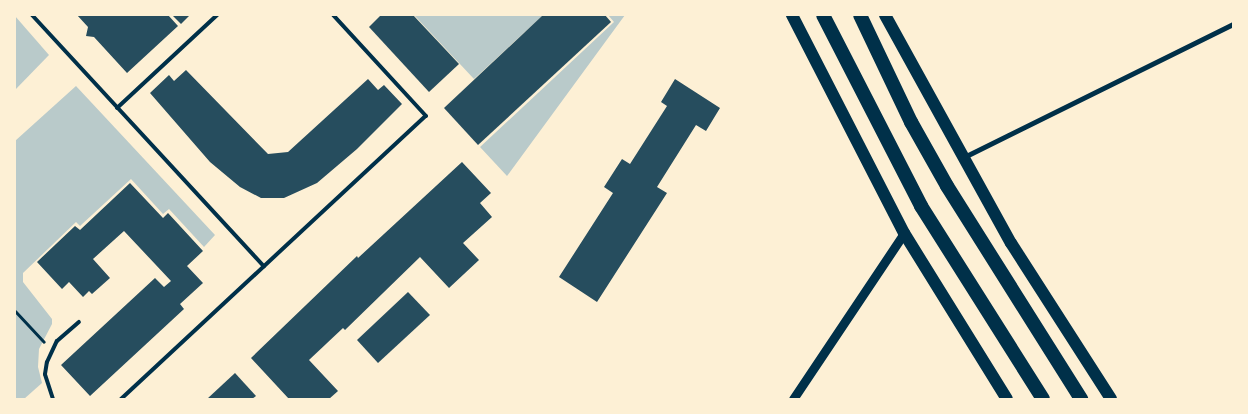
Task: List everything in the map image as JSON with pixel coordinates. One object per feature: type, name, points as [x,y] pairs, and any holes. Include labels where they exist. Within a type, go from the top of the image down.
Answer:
[{"type":"highway","points":[[823,15],[922,206],[1043,399]]},
{"type":"highway","points":[[860,15],[911,122],[947,186],[1081,399]]},
{"type":"main road","points":[[792,15],[904,233],[1007,399]]},
{"type":"main road","points":[[887,16],[961,158],[1011,243],[1111,399]]},
{"type":"street","points":[[961,158],[1233,24]]},
{"type":"street","points":[[793,399],[904,233]]},
{"type":"lane","points":[[32,15],[264,266]]},
{"type":"lane","points":[[118,108],[217,15]]},
{"type":"lane","points":[[121,399],[426,116],[333,15]]},
{"type":"lane","points":[[53,399],[45,374],[52,350],[79,322]]},
{"type":"path","points":[[15,311],[52,350]]},
{"type":"shaded area","points":[[414,15],[541,15],[542,16],[474,79]]},
{"type":"shaded area","points":[[608,15],[625,15],[507,176],[480,147],[614,22]]},
{"type":"shaded area","points":[[15,16],[49,55],[15,90]]},
{"type":"shaded area","points":[[76,86],[215,235],[204,247],[169,209],[163,214],[131,179],[80,226],[76,222],[23,273],[23,282],[52,319],[52,324],[39,349],[38,367],[42,383],[24,399],[15,399],[15,141]]},
{"type":"building","points":[[77,15],[168,15],[178,26],[127,73],[94,37],[86,36],[88,27]]},
{"type":"building","points":[[172,15],[190,15],[181,24]]},
{"type":"building","points":[[381,15],[413,15],[459,64],[429,92],[369,27]]},
{"type":"building","points":[[543,15],[605,15],[611,22],[478,145],[444,108]]},
{"type":"building","points":[[186,70],[268,154],[288,152],[368,79],[378,90],[384,85],[402,104],[357,149],[317,183],[284,198],[261,198],[240,187],[210,162],[150,93],[169,75],[174,81]]},
{"type":"building","points":[[675,79],[720,108],[706,131],[696,125],[657,187],[667,193],[597,302],[559,277],[613,193],[604,187],[622,159],[630,164],[667,106],[661,102]]},
{"type":"building","points":[[462,162],[491,193],[480,203],[492,217],[463,243],[479,260],[449,288],[420,257],[345,330],[343,328],[309,360],[338,391],[329,399],[289,399],[251,358],[357,256],[358,258]]},
{"type":"building","points":[[130,183],[163,218],[168,213],[203,251],[187,266],[203,283],[180,304],[184,309],[90,396],[61,365],[155,278],[164,287],[171,281],[124,231],[93,259],[110,278],[92,294],[89,291],[83,297],[69,282],[62,289],[37,262],[75,226],[80,230]]},
{"type":"building","points":[[408,292],[430,315],[378,363],[357,340]]},
{"type":"building","points":[[235,373],[256,396],[252,399],[207,399]]}]
